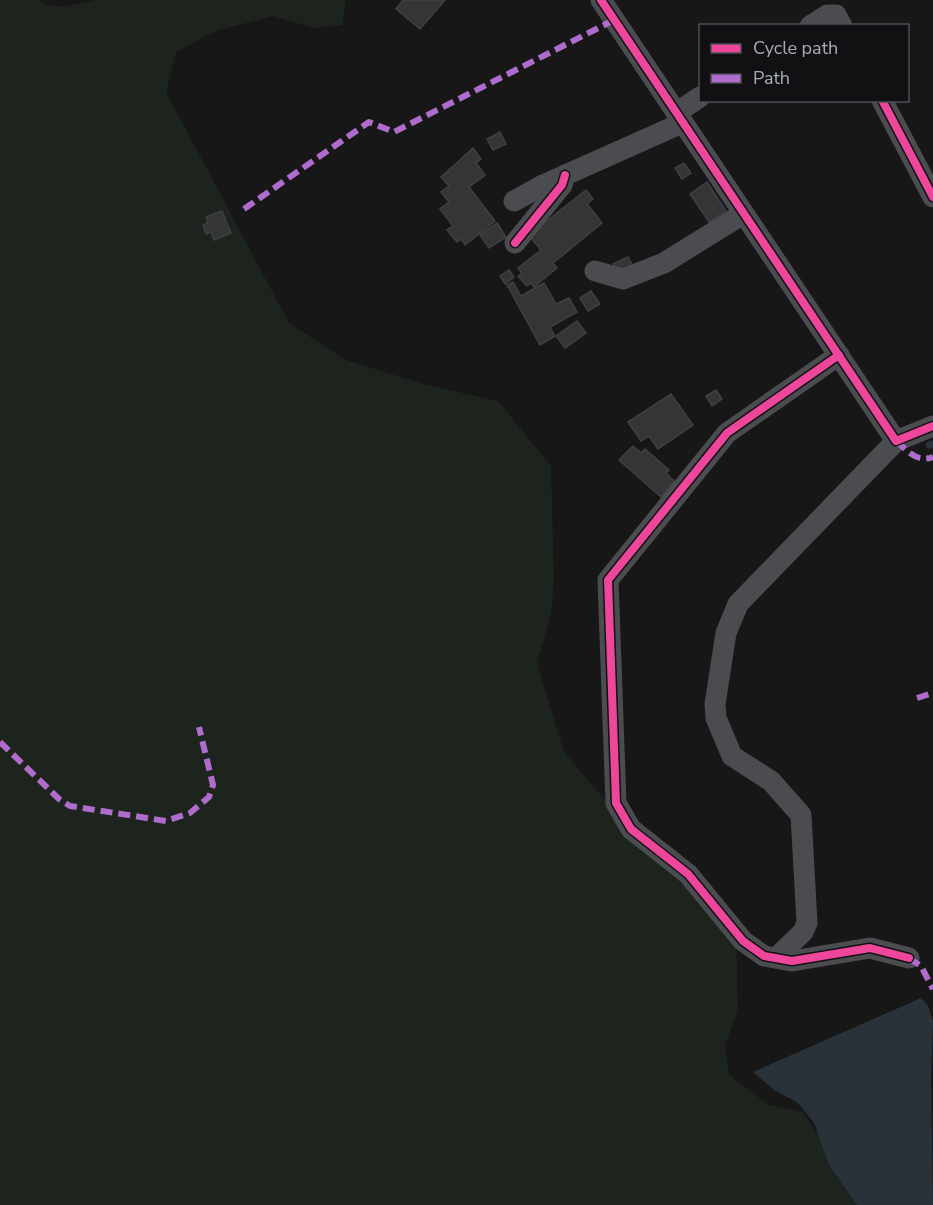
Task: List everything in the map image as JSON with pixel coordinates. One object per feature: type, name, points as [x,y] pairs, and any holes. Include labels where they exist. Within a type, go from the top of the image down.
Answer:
[{"type":"street","points":[[601,0],[896,441]]},
{"type":"street","points":[[514,201],[679,118],[699,98]]},
{"type":"street","points":[[883,102],[933,197]]},
{"type":"street","points":[[515,243],[562,185],[565,175]]},
{"type":"street","points":[[595,271],[623,279],[664,264],[743,214]]},
{"type":"street","points":[[838,355],[727,433],[608,580],[615,793],[619,810],[631,829],[698,885],[743,941],[764,956],[792,961],[870,948],[909,958]]},
{"type":"street","points":[[776,958],[803,932],[807,923],[801,815],[771,781],[732,756],[725,744],[716,718],[715,704],[726,633],[731,616],[738,604],[896,441],[933,426]]},
{"type":"shaded area","points":[[0,0],[39,0],[51,6],[59,6],[95,0],[346,0],[342,25],[314,28],[273,16],[215,31],[176,52],[166,92],[289,323],[346,360],[423,384],[498,401],[551,466],[554,579],[551,614],[537,663],[564,752],[623,821],[671,851],[723,899],[736,932],[738,1011],[725,1045],[729,1075],[769,1105],[803,1112],[865,1205],[0,1205]]},
{"type":"shaded area","points":[[921,998],[928,1006],[933,1021],[931,1080],[933,1205],[857,1205],[829,1165],[814,1123],[798,1103],[774,1090],[753,1072]]},
{"type":"building","points":[[403,0],[445,0],[420,29],[396,9]]},
{"type":"building","points":[[500,132],[506,144],[493,150],[487,139]]},
{"type":"building","points":[[473,148],[481,159],[476,163],[485,175],[469,187],[495,221],[465,245],[461,239],[457,242],[447,230],[453,226],[440,209],[449,202],[441,192],[449,186],[441,177]]},
{"type":"building","points":[[684,163],[691,173],[682,179],[675,168]]},
{"type":"building","points":[[707,182],[726,211],[709,222],[690,194]]},
{"type":"building","points":[[586,190],[593,199],[587,204],[602,223],[553,263],[557,268],[534,287],[531,283],[527,286],[518,276],[522,273],[518,268],[541,250],[529,235]]},
{"type":"building","points":[[222,211],[231,233],[214,240],[211,232],[206,234],[203,225],[208,223],[206,217]]},
{"type":"building","points":[[497,223],[506,237],[489,248],[480,235]]},
{"type":"building","points":[[628,257],[636,271],[621,279],[613,264]]},
{"type":"building","points":[[509,270],[514,277],[505,284],[500,276]]},
{"type":"building","points":[[513,282],[521,296],[544,283],[556,304],[569,298],[577,312],[550,327],[555,336],[540,345],[507,285]]},
{"type":"building","points":[[591,291],[600,304],[588,311],[580,298]]},
{"type":"building","points":[[577,321],[586,333],[565,348],[556,336]]},
{"type":"building","points":[[716,390],[722,399],[712,406],[706,396]]},
{"type":"building","points":[[671,394],[693,425],[658,449],[649,436],[641,441],[628,422]]},
{"type":"building","points":[[633,446],[641,453],[645,449],[669,470],[666,473],[674,481],[661,497],[619,460]]},
{"type":"waterway","points":[[929,445],[933,444]]},
{"type":"marked path","points":[[244,209],[369,122],[394,132],[614,20]]},
{"type":"marked path","points":[[896,441],[917,457],[933,457]]},
{"type":"marked path","points":[[917,698],[933,693]]},
{"type":"marked path","points":[[0,742],[59,799],[70,806],[166,821],[190,813],[209,797],[213,785],[199,727]]},
{"type":"marked path","points":[[909,958],[921,966],[933,989]]},
{"type":"cycle path","points":[[601,0],[896,441],[933,426]]},
{"type":"cycle path","points":[[883,102],[933,197]]},
{"type":"cycle path","points":[[515,243],[562,185],[565,175]]},
{"type":"cycle path","points":[[839,355],[727,433],[608,580],[616,803],[631,829],[688,874],[743,941],[764,956],[792,961],[870,948],[909,958]]}]
